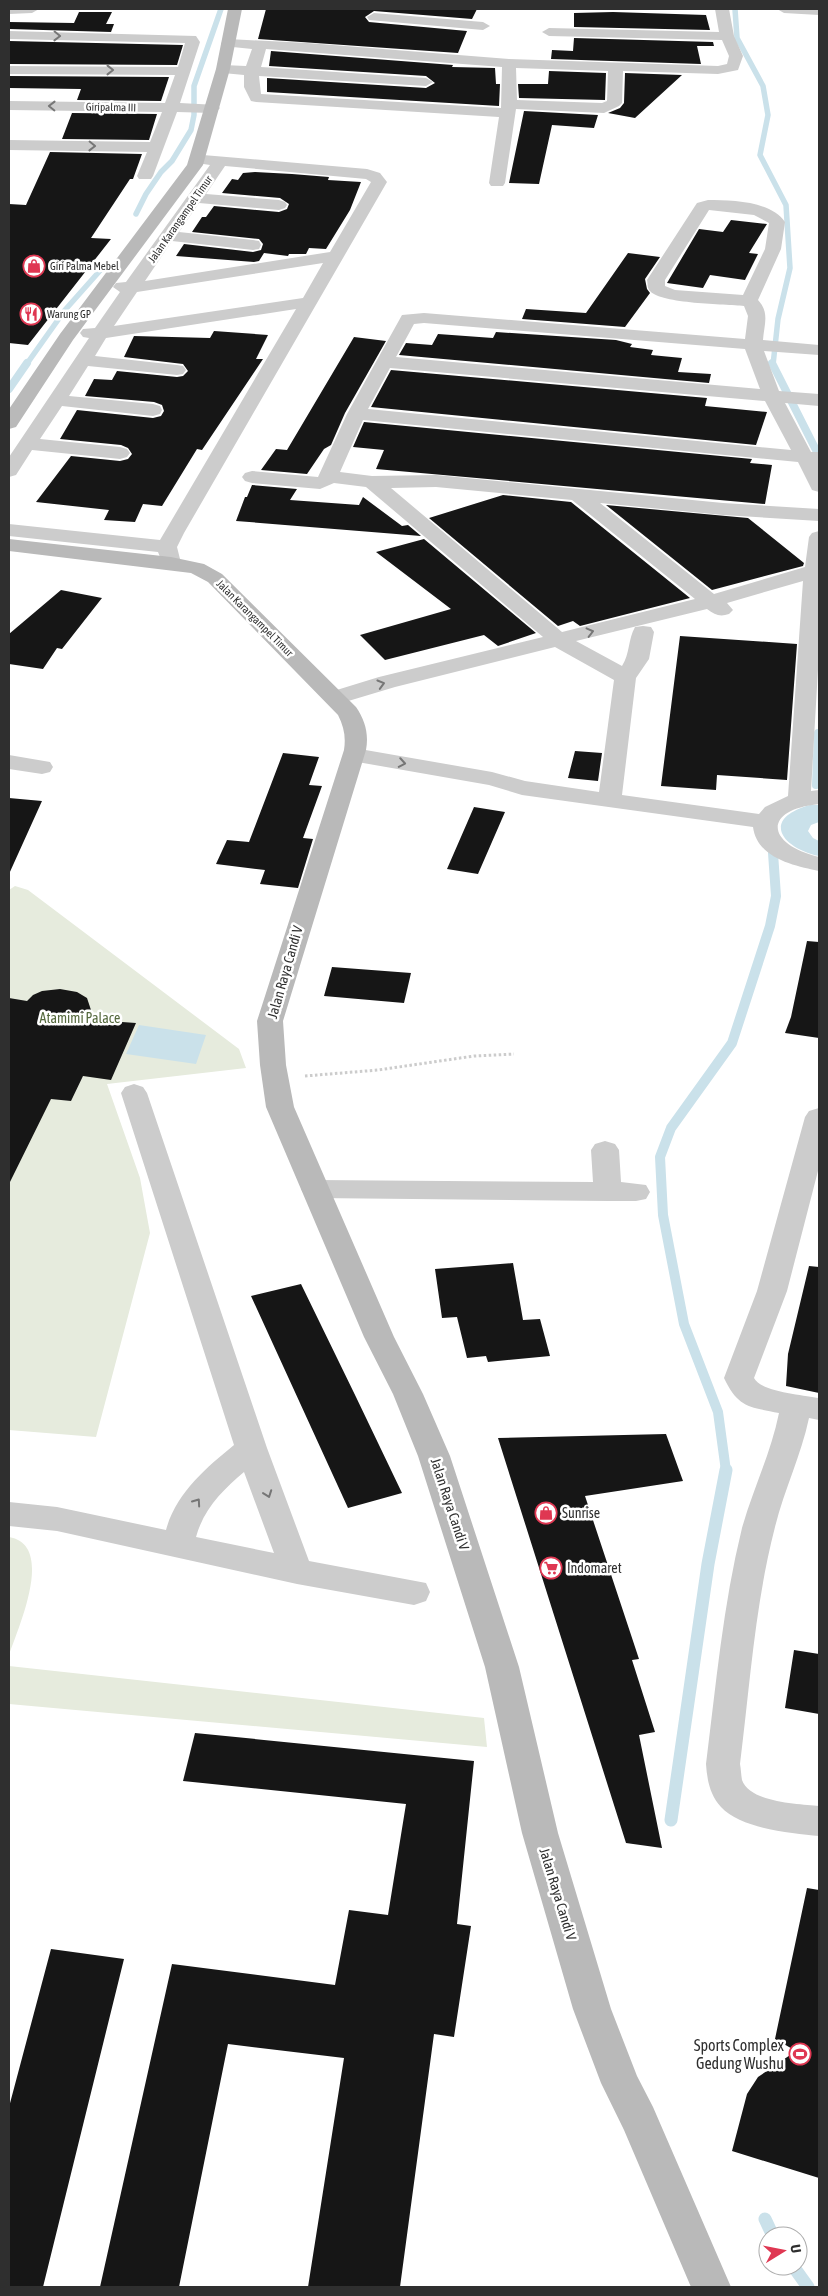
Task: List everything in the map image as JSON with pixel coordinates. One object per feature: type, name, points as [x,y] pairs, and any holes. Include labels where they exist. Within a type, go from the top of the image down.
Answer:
[{"type":"street","points":[[9,10],[32,9]]},
{"type":"street","name":"Jalan Karangampel Timur","points":[[9,423],[70,332],[197,160],[208,108],[223,69],[235,9]]},
{"type":"street","points":[[228,43],[509,63],[718,70],[733,67],[736,56],[727,36],[722,9],[713,9]]},
{"type":"street","points":[[784,9],[819,10]]},
{"type":"street","points":[[360,51],[374,13],[485,22],[465,59]]},
{"type":"street","points":[[536,64],[554,16]]},
{"type":"street","points":[[548,32],[727,36]]},
{"type":"street","points":[[9,35],[191,39],[193,42],[184,71],[178,108],[156,146],[145,176]]},
{"type":"street","points":[[260,45],[251,70],[252,91],[256,98],[425,108],[604,108],[614,102],[616,86],[615,68]]},
{"type":"street","points":[[425,108],[426,82],[431,56]]},
{"type":"street","points":[[497,183],[508,109],[509,63]]},
{"type":"street","points":[[223,69],[426,82]]},
{"type":"street","points":[[9,70],[184,71]]},
{"type":"street","name":"Giripalma III","points":[[9,105],[208,108]]},
{"type":"street","points":[[9,145],[156,146]]},
{"type":"street","name":"Jalan Karangampel Timur","points":[[197,160],[221,161]]},
{"type":"street","points":[[9,530],[169,555],[308,302],[379,182],[378,178],[367,174],[221,161]]},
{"type":"street","name":"Jalan Karangampel Timur","points":[[9,471],[131,288],[221,161]]},
{"type":"street","points":[[196,198],[278,205]]},
{"type":"street","points":[[749,301],[772,249],[777,222],[768,214],[760,212],[703,206],[656,280],[657,289],[672,295],[749,301],[754,304],[758,315],[759,346],[776,396],[813,458],[819,486]]},
{"type":"street","points":[[169,236],[253,245]]},
{"type":"street","points":[[105,286],[131,288],[335,256]]},
{"type":"street","points":[[70,332],[100,334],[308,302]]},
{"type":"street","points":[[252,477],[320,483],[325,481],[356,414],[408,319],[415,317],[819,350]]},
{"type":"street","points":[[83,360],[177,370]]},
{"type":"street","points":[[386,362],[819,400]]},
{"type":"street","points":[[57,400],[153,410]]},
{"type":"street","points":[[356,414],[813,458]]},
{"type":"street","points":[[27,444],[120,453]]},
{"type":"street","points":[[328,476],[372,482],[436,481],[578,496],[819,515]]},
{"type":"street","points":[[372,482],[480,571],[559,640],[577,652],[611,668],[625,678]]},
{"type":"street","points":[[578,496],[717,606]]},
{"type":"street","points":[[819,537],[815,579],[809,798],[783,804],[772,812],[766,822],[766,831],[770,840],[778,848],[790,856],[819,864]]},
{"type":"street","name":"Jalan Karangampel Timur","points":[[9,545],[169,555],[197,568],[214,578],[348,733]]},
{"type":"street","points":[[348,733],[387,682],[559,640],[773,596],[815,579]]},
{"type":"street","points":[[348,733],[577,652],[643,632],[717,606]]},
{"type":"street","points":[[610,799],[625,678],[638,659],[643,632]]},
{"type":"street","points":[[348,733],[490,791],[522,788],[766,822]]},
{"type":"street","name":"Jalan Raya Candi V","points":[[348,733],[270,1021],[275,1078],[280,1107],[379,1337],[408,1394],[434,1456],[502,1667],[540,1833],[592,2009],[620,2083],[639,2120],[711,2287]]},
{"type":"street","points":[[9,762],[42,767]]},
{"type":"street","points":[[134,1093],[251,1448],[297,1571]]},
{"type":"street","points":[[819,1117],[772,1291],[739,1378],[745,1390],[760,1398],[807,1407],[789,1439],[760,1526],[745,1588],[723,1764],[727,1788],[740,1802],[767,1815],[819,1821]]},
{"type":"street","points":[[605,1150],[608,1192]]},
{"type":"street","points":[[315,1189],[636,1192]]},
{"type":"street","points":[[178,1546],[185,1519],[208,1486],[251,1448]]},
{"type":"street","points":[[9,1514],[57,1519],[297,1571],[414,1592]]},
{"type":"path","points":[[275,1078],[378,1070],[474,1056],[514,1054]]},
{"type":"green space","name":"Atamimi Palace","points":[[15,886],[28,890],[239,1049],[246,1068],[107,1084],[140,1178],[150,1233],[96,1437],[9,1430],[9,890]]},
{"type":"green space","points":[[9,1537],[23,1543],[30,1555],[32,1571],[25,1608],[9,1655]]},
{"type":"green space","points":[[9,1666],[484,1718],[487,1747],[9,1704]]},
{"type":"water","points":[[810,805],[819,805],[819,822],[811,825],[808,831],[813,838],[819,841],[819,856],[795,847],[782,833],[781,825],[785,818],[795,811]]},
{"type":"water","points":[[139,1025],[206,1035],[196,1064],[126,1054]]},
{"type":"building","points":[[266,9],[477,9],[472,19],[374,11],[365,17],[369,22],[467,31],[458,53],[258,39]]},
{"type":"building","points":[[79,12],[112,12],[106,24],[114,24],[111,32],[9,29],[9,22],[74,23]]},
{"type":"building","points":[[613,12],[706,15],[710,30],[574,27],[574,13]]},
{"type":"building","points":[[574,38],[713,42],[714,46],[697,46],[701,64],[551,59],[552,50],[573,51]]},
{"type":"building","points":[[9,41],[183,45],[177,65],[9,64]]},
{"type":"building","points":[[271,51],[453,65],[452,67],[495,68],[496,84],[500,84],[499,106],[267,92],[267,78],[426,88],[435,83],[426,76],[269,66]]},
{"type":"building","points":[[549,71],[606,73],[605,100],[519,98],[518,84],[548,84]]},
{"type":"building","points":[[625,73],[682,75],[635,118],[608,113],[620,108],[624,103]]},
{"type":"building","points":[[9,76],[169,77],[161,101],[77,100],[81,89],[9,88]]},
{"type":"building","points":[[524,111],[598,115],[594,128],[552,125],[539,184],[509,183]]},
{"type":"building","points":[[72,113],[157,114],[149,140],[62,139]]},
{"type":"building","points":[[50,152],[142,154],[133,179],[130,179],[91,238],[111,239],[28,345],[9,343],[9,204],[26,205]]},
{"type":"building","points":[[255,172],[329,177],[328,180],[361,182],[350,210],[326,249],[309,248],[306,254],[289,254],[288,256],[264,253],[259,261],[254,262],[176,256],[184,244],[253,252],[261,250],[263,244],[259,239],[192,232],[202,217],[206,217],[214,206],[279,212],[287,209],[289,204],[280,198],[222,193],[232,179],[238,180],[243,173]]},
{"type":"building","points":[[731,220],[767,224],[749,253],[758,254],[745,280],[710,275],[703,288],[667,283],[699,229],[723,232]]},
{"type":"building","points":[[628,253],[660,257],[645,279],[650,293],[625,327],[522,319],[526,309],[586,313]]},
{"type":"building","points":[[214,331],[268,335],[256,359],[263,359],[202,450],[197,449],[162,506],[143,504],[135,522],[104,520],[109,510],[36,502],[71,456],[120,461],[128,459],[132,454],[128,448],[121,445],[60,439],[77,410],[153,418],[161,416],[164,411],[162,405],[154,402],[85,396],[94,379],[112,380],[117,371],[177,377],[183,376],[188,371],[183,364],[124,357],[134,336],[210,338]]},
{"type":"building","points":[[496,332],[616,340],[632,344],[630,347],[653,350],[651,355],[682,358],[678,372],[711,374],[709,383],[399,355],[406,343],[432,345],[438,334],[493,338]]},
{"type":"building","points":[[354,337],[386,341],[345,413],[331,445],[324,449],[307,474],[261,470],[276,449],[287,450]]},
{"type":"building","points":[[391,370],[707,398],[705,406],[767,412],[756,445],[371,407]]},
{"type":"building","points":[[364,422],[752,459],[750,463],[772,465],[765,504],[376,469],[384,450],[353,447]]},
{"type":"building","points":[[252,485],[297,489],[290,500],[359,505],[363,497],[402,526],[408,525],[421,536],[236,521],[245,497],[247,497]]},
{"type":"building","points":[[503,495],[571,502],[690,598],[580,626],[573,621],[558,626],[429,518]]},
{"type":"building","points":[[606,505],[748,518],[804,563],[803,566],[712,590]]},
{"type":"building","points":[[424,539],[536,633],[498,646],[484,635],[385,660],[360,635],[451,609],[376,552]]},
{"type":"building","points":[[61,590],[102,598],[62,649],[57,648],[43,669],[9,664],[9,634]]},
{"type":"building","points":[[680,636],[797,644],[787,780],[717,775],[716,790],[661,786]]},
{"type":"building","points":[[575,751],[602,753],[598,781],[568,778]]},
{"type":"building","points":[[283,753],[319,757],[309,785],[322,786],[303,838],[313,839],[298,888],[260,884],[265,870],[216,864],[227,840],[249,842]]},
{"type":"building","points":[[9,798],[42,801],[9,874]]},
{"type":"building","points":[[474,807],[505,812],[478,874],[447,869]]},
{"type":"building","points":[[807,941],[819,942],[819,1038],[785,1033],[791,1017]]},
{"type":"building","points":[[332,967],[411,973],[404,1003],[324,996]]},
{"type":"building","points":[[60,989],[77,992],[87,998],[92,1013],[110,1016],[108,1021],[136,1023],[111,1080],[83,1076],[71,1101],[51,1099],[9,1184],[9,998],[27,1001],[33,995],[42,991]]},
{"type":"building","points":[[513,1263],[523,1320],[540,1319],[550,1356],[488,1362],[486,1356],[467,1358],[457,1317],[442,1318],[435,1269]]},
{"type":"building","points":[[809,1266],[819,1267],[819,1393],[786,1386],[788,1354]]},
{"type":"building","points":[[301,1284],[402,1493],[348,1508],[251,1296]]},
{"type":"building","points":[[666,1434],[683,1481],[585,1496],[639,1659],[632,1660],[655,1732],[639,1735],[662,1848],[626,1843],[498,1438]]},
{"type":"building","points":[[794,1650],[819,1654],[819,1714],[785,1708]]},
{"type":"building","points":[[195,1733],[474,1761],[457,1924],[471,1926],[454,2037],[434,2034],[400,2287],[308,2287],[344,2058],[228,2044],[179,2287],[100,2287],[172,1964],[335,1985],[349,1910],[388,1915],[406,1804],[183,1781]]},
{"type":"building","name":"Sports Complex Gedung Wushu","points":[[807,1888],[819,1890],[819,2178],[732,2151],[747,2094],[758,2077],[796,2051],[775,2039]]},
{"type":"building","points":[[51,1949],[124,1959],[43,2287],[9,2287],[9,2107]]},
{"type":"waterway","points":[[136,214],[146,194],[161,172],[172,161],[191,130],[194,115],[194,86],[221,9]]},
{"type":"waterway","points":[[735,9],[737,38],[763,86],[768,115],[760,155],[786,205],[790,268],[778,319],[773,365]]},
{"type":"waterway","points":[[26,365],[65,310],[105,265]]},
{"type":"waterway","points":[[9,389],[27,363]]},
{"type":"waterway","points":[[773,365],[819,456]]},
{"type":"waterway","points":[[816,785],[818,733]]},
{"type":"waterway","points":[[726,1470],[718,1412],[684,1324],[663,1215],[660,1157],[671,1128],[732,1043],[770,926],[776,896],[773,853]]},
{"type":"waterway","points":[[671,1820],[708,1564],[726,1470]]},
{"type":"waterway","points":[[765,2219],[768,2226]]},
{"type":"waterway","points":[[800,2276],[808,2287]]},
{"type":"place","name":"Giri Palma Mebel","points":[[34,266]]},
{"type":"place","name":"Warung GP","points":[[31,314]]},
{"type":"place","name":"Sunrise","points":[[546,1513]]},
{"type":"place","name":"Indomaret","points":[[551,1568]]},
{"type":"place","name":"Sports Complex Gedung Wushu","points":[[800,2054]]}]
